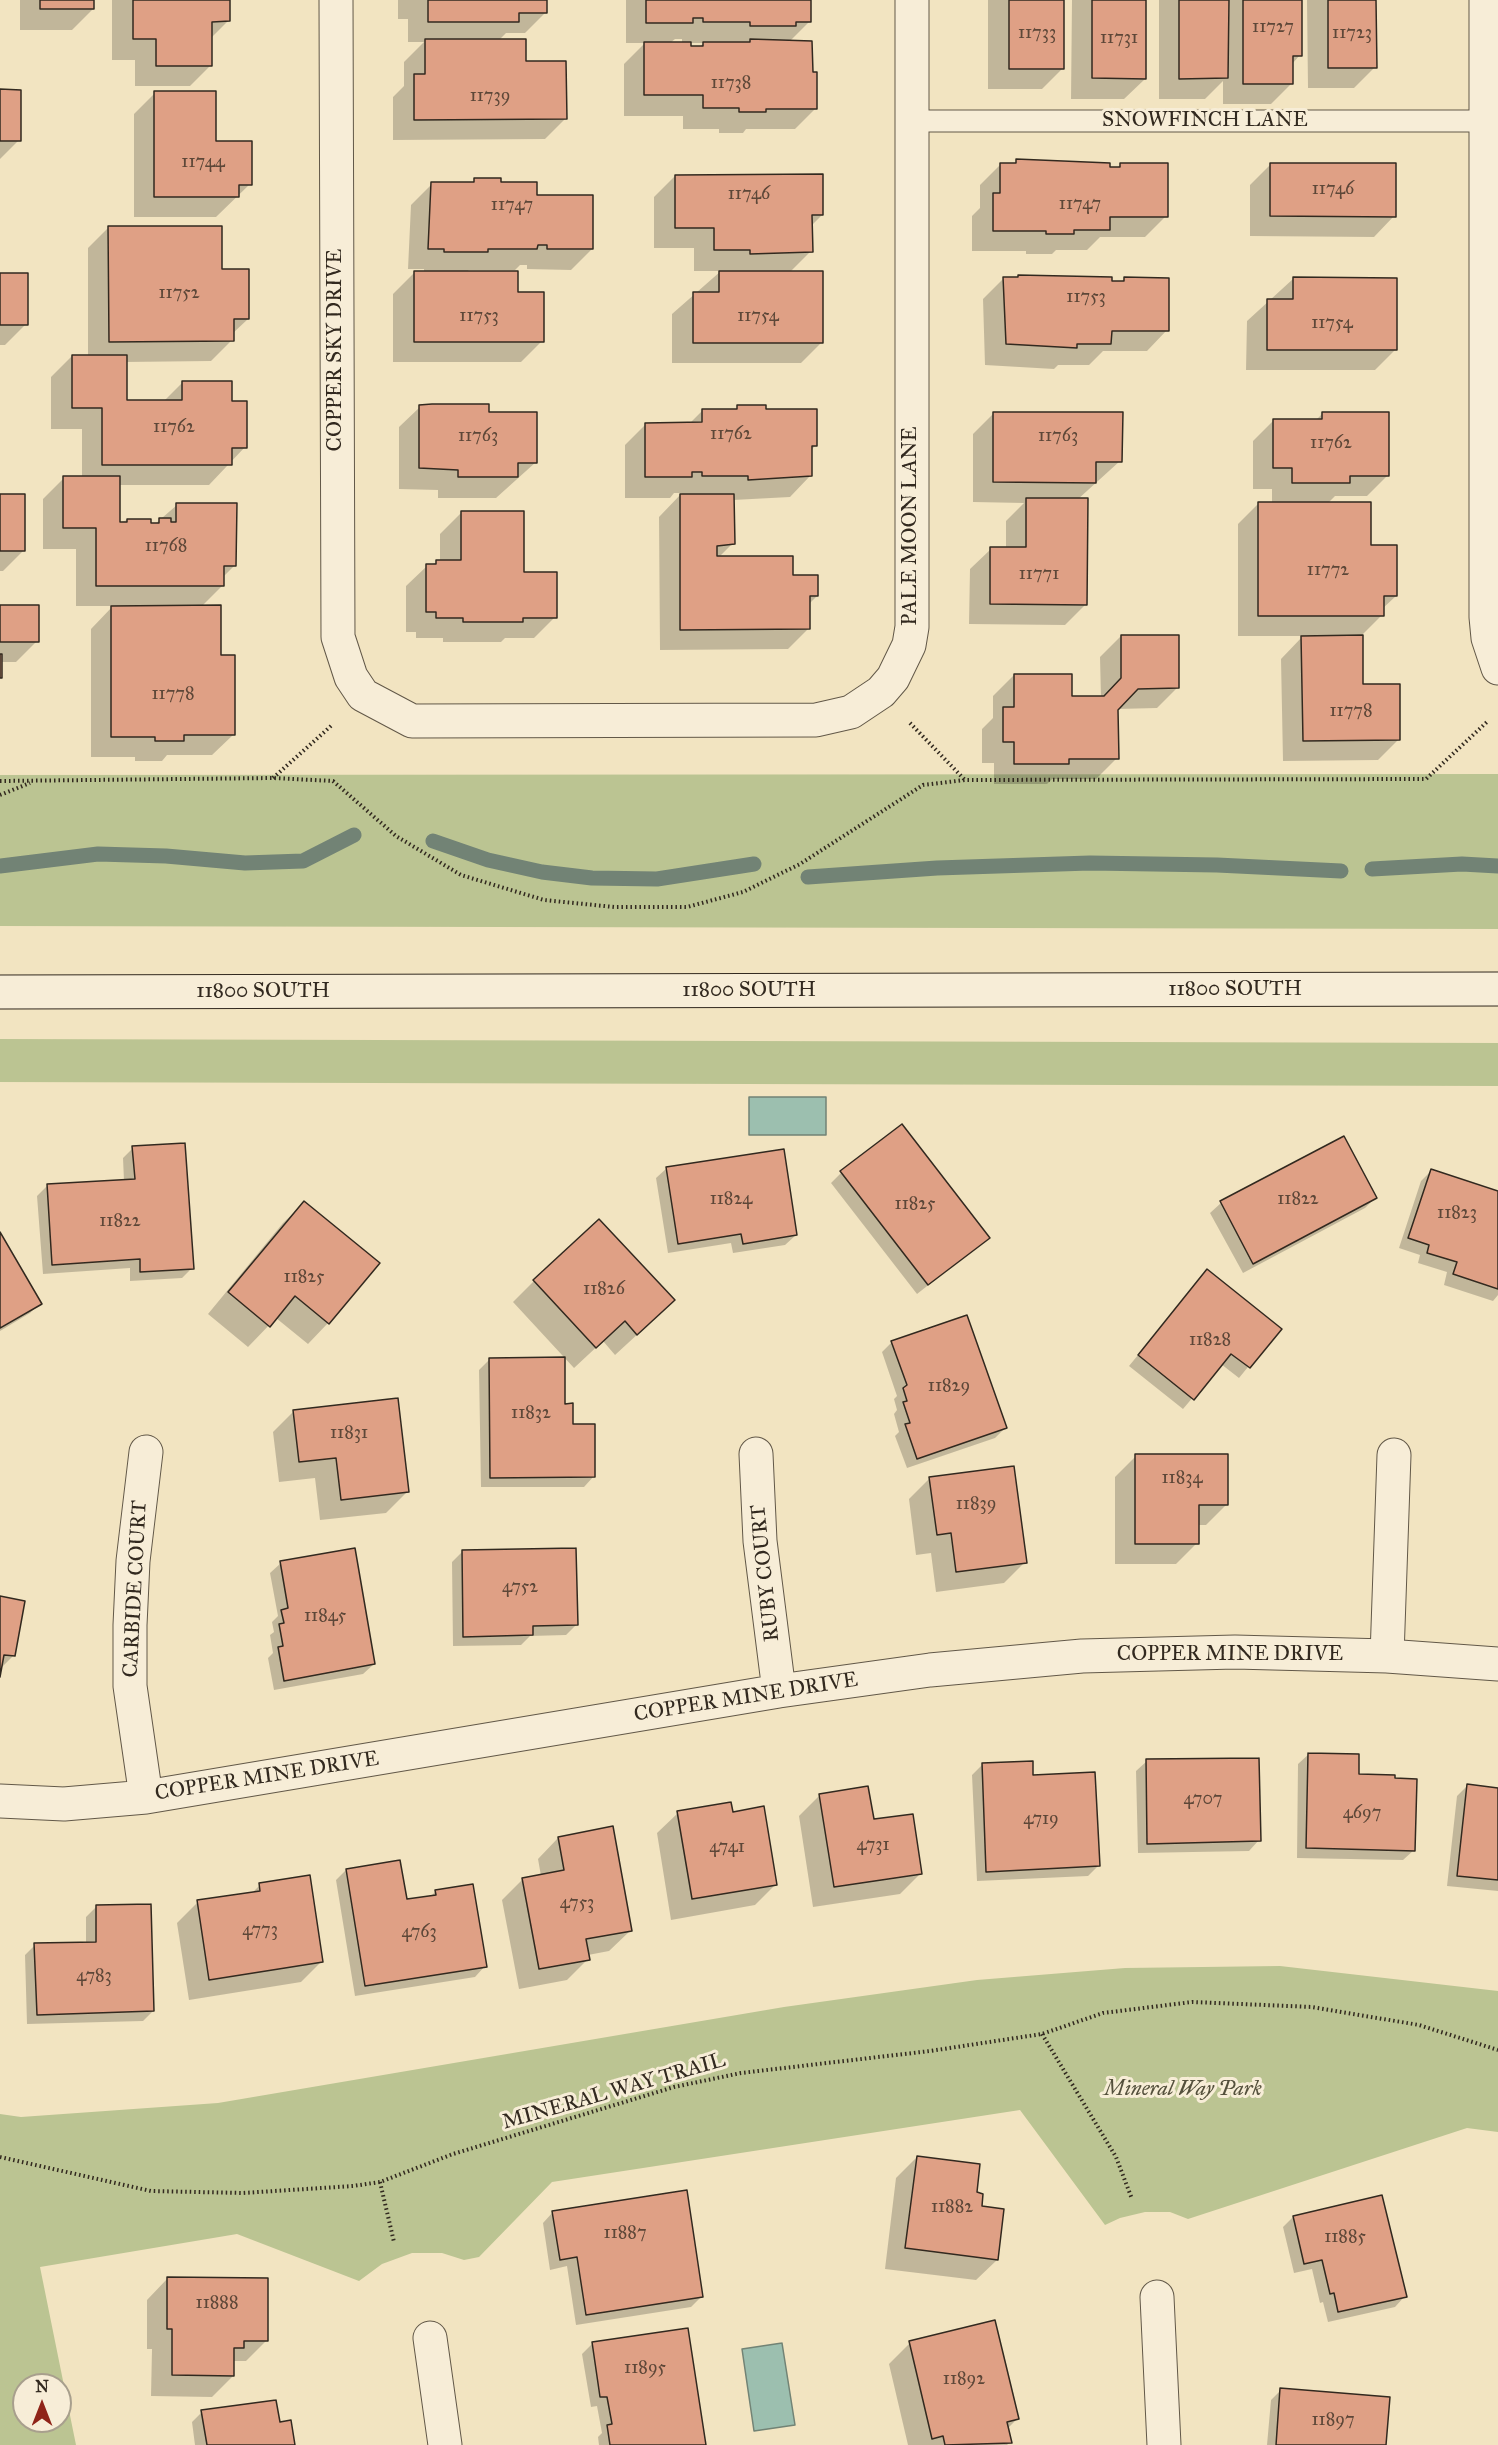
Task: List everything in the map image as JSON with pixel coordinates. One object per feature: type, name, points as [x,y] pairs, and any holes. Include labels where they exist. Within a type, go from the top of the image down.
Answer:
[{"type":"street","name":"COPPER SKY DRIVE","points":[[336,0],[336,617],[343,657],[363,695]]},
{"type":"street","name":"PALE MOON LANE","points":[[363,695],[412,721],[804,720],[851,712],[881,692],[893,678],[909,645],[912,627],[912,0]]},
{"type":"street","points":[[1486,0],[1492,120],[1486,617],[1488,638],[1498,668]]},
{"type":"street","name":"11800 SOUTH","points":[[0,992],[1498,989]]},
{"type":"street","name":"CARBIDE COURT","points":[[146,1452],[133,1561],[130,1686],[146,1797]]},
{"type":"street","name":"RUBY COURT","points":[[756,1454],[760,1541],[779,1691]]},
{"type":"street","points":[[1387,1656],[1394,1455]]},
{"type":"street","name":"COPPER MINE DRIVE","points":[[0,1801],[64,1804],[146,1797],[779,1691],[930,1670],[1082,1656],[1235,1652],[1387,1656],[1498,1664]]},
{"type":"street","points":[[1157,2297],[1164,2445]]},
{"type":"street","points":[[430,2338],[445,2445]]},
{"type":"lane","name":"SNOWFINCH LANE","points":[[912,120],[1492,120]]},
{"type":"path","points":[[905,718],[965,780]]},
{"type":"path","points":[[0,781],[273,778],[333,781],[396,837],[461,875],[543,900],[614,907],[687,907],[743,892],[800,864],[923,785],[965,780],[1426,779],[1488,721]]},
{"type":"path","points":[[273,778],[334,723]]},
{"type":"path","points":[[0,795],[34,781]]},
{"type":"path","name":"MINERAL WAY TRAIL","points":[[0,2157],[131,2187],[197,2194],[305,2191],[380,2182],[453,2154],[674,2087],[741,2073],[930,2051],[1041,2034],[1103,2013],[1192,2002],[1312,2007],[1419,2025],[1498,2050]]},
{"type":"path","points":[[1041,2034],[1116,2157],[1132,2199]]},
{"type":"path","points":[[380,2182],[394,2242]]},
{"type":"green space","points":[[1498,774],[1498,929],[0,926],[0,775]]},
{"type":"green space","points":[[0,1039],[1498,1043],[1498,1086],[0,1082]]},
{"type":"green space","name":"Mineral Way Park","points":[[1280,1966],[1498,1991],[1498,2132],[1467,2128],[1188,2219],[1170,2212],[1145,2212],[1120,2218],[1105,2225],[1020,2110],[552,2182],[479,2257],[464,2260],[442,2253],[412,2253],[382,2264],[359,2281],[237,2234],[40,2267],[61,2373],[12,2373],[12,2433],[72,2433],[72,2425],[76,2445],[0,2445],[0,2114],[21,2117],[218,2103],[784,2007],[977,1980],[1125,1968]]},
{"type":"shaded area","points":[[749,1097],[826,1097],[826,1135],[749,1135]]},
{"type":"shaded area","points":[[782,2343],[795,2425],[754,2431],[742,2349]]},
{"type":"building","points":[[40,0],[94,0],[94,9],[40,9]]},
{"type":"building","points":[[133,0],[230,0],[230,21],[212,22],[212,66],[156,66],[156,39],[133,39]]},
{"type":"building","points":[[428,0],[547,0],[547,13],[519,13],[519,22],[428,22]]},
{"type":"building","points":[[646,0],[811,0],[811,22],[796,22],[796,26],[750,26],[750,22],[703,22],[703,18],[693,18],[693,23],[646,23]]},
{"type":"building","points":[[1009,0],[1064,0],[1064,69],[1009,69]]},
{"type":"building","points":[[1092,0],[1146,0],[1146,79],[1092,78]]},
{"type":"building","points":[[1179,0],[1229,0],[1228,78],[1179,79]]},
{"type":"building","points":[[1243,0],[1302,0],[1302,56],[1293,56],[1293,84],[1243,84]]},
{"type":"building","points":[[1328,0],[1376,0],[1377,68],[1328,68]]},
{"type":"building","points":[[425,39],[526,39],[526,61],[566,61],[567,119],[414,120],[414,74],[425,74]]},
{"type":"building","points":[[750,39],[812,41],[813,72],[817,72],[817,109],[766,109],[766,112],[739,112],[739,108],[703,108],[703,95],[644,95],[644,42],[691,42],[691,46],[703,46],[703,42],[750,42]]},
{"type":"building","points":[[0,89],[21,90],[21,141],[0,141]]},
{"type":"building","points":[[154,91],[216,91],[216,141],[252,141],[252,185],[239,185],[239,197],[154,197]]},
{"type":"building","points":[[1016,159],[1110,163],[1110,167],[1120,167],[1120,163],[1168,163],[1168,217],[1110,217],[1110,230],[1074,230],[1074,234],[1046,234],[1046,231],[993,231],[993,193],[1000,193],[1000,163],[1016,163]]},
{"type":"building","points":[[1270,163],[1396,163],[1396,217],[1270,216]]},
{"type":"building","points":[[823,174],[823,215],[812,215],[813,252],[750,254],[750,250],[714,250],[714,228],[675,228],[675,175]]},
{"type":"building","points":[[474,178],[501,178],[501,182],[537,182],[537,195],[593,195],[593,249],[547,249],[547,245],[538,245],[537,249],[488,249],[488,252],[444,252],[444,249],[428,249],[431,182],[474,182]]},
{"type":"building","points":[[108,226],[222,226],[222,269],[249,269],[249,319],[234,319],[234,341],[109,342]]},
{"type":"building","points":[[414,271],[518,271],[518,292],[544,292],[544,342],[414,342]]},
{"type":"building","points":[[719,271],[823,271],[823,343],[693,343],[693,292],[719,292]]},
{"type":"building","points":[[0,273],[28,273],[28,325],[0,325]]},
{"type":"building","points":[[1018,275],[1112,277],[1112,281],[1124,281],[1124,277],[1169,278],[1169,331],[1112,331],[1111,344],[1077,344],[1077,348],[1006,344],[1003,277],[1018,277]]},
{"type":"building","points":[[1293,277],[1397,278],[1397,350],[1267,350],[1267,299],[1293,299]]},
{"type":"building","points":[[72,355],[127,355],[127,400],[182,400],[182,381],[232,381],[232,401],[247,401],[247,448],[232,448],[232,465],[102,465],[102,408],[72,408]]},
{"type":"building","points":[[489,404],[489,412],[537,412],[537,463],[518,463],[518,477],[458,477],[458,470],[419,468],[419,405]]},
{"type":"building","points":[[737,405],[766,405],[766,409],[817,409],[817,446],[812,446],[812,476],[748,480],[748,476],[702,476],[702,472],[692,472],[692,477],[645,477],[645,423],[702,422],[702,409],[737,409]]},
{"type":"building","points":[[993,412],[1123,412],[1122,462],[1096,462],[1096,483],[993,482]]},
{"type":"building","points":[[1322,412],[1389,412],[1389,476],[1350,476],[1350,483],[1292,483],[1292,468],[1273,468],[1273,419],[1322,419]]},
{"type":"building","points":[[63,476],[120,476],[120,522],[127,522],[127,519],[151,519],[151,523],[159,523],[159,518],[171,518],[171,522],[176,522],[176,503],[237,503],[236,566],[224,566],[224,586],[96,586],[96,528],[63,528]]},
{"type":"building","points":[[0,494],[25,494],[25,551],[0,551]]},
{"type":"building","points":[[680,494],[734,494],[735,544],[717,546],[717,556],[793,556],[793,575],[818,575],[818,596],[810,596],[810,629],[680,630]]},
{"type":"building","points":[[1026,498],[1088,498],[1087,605],[990,604],[990,547],[1026,547]]},
{"type":"building","points":[[1258,502],[1371,502],[1371,545],[1397,545],[1397,596],[1384,596],[1384,616],[1258,616]]},
{"type":"building","points":[[461,511],[524,511],[524,572],[557,572],[557,618],[523,618],[523,622],[463,622],[463,618],[436,618],[436,612],[426,612],[426,564],[436,564],[436,560],[461,560]]},
{"type":"building","points":[[0,605],[39,605],[39,642],[0,642]]},
{"type":"building","points":[[221,605],[221,655],[235,655],[235,735],[184,735],[184,741],[155,741],[155,737],[111,737],[111,606]]},
{"type":"building","points":[[1121,635],[1179,635],[1179,688],[1138,689],[1118,710],[1119,759],[1069,759],[1069,764],[1014,764],[1014,742],[1003,742],[1003,707],[1014,707],[1014,674],[1072,674],[1072,696],[1104,696],[1121,678]]},
{"type":"building","points":[[1363,635],[1363,684],[1400,684],[1400,740],[1303,741],[1301,636]]},
{"type":"building","points":[[0,654],[2,654],[2,678],[0,678]]},
{"type":"building","points":[[902,1124],[990,1238],[928,1285],[840,1171]]},
{"type":"building","points":[[1344,1136],[1377,1198],[1253,1264],[1220,1201]]},
{"type":"building","points":[[185,1143],[194,1269],[140,1272],[140,1259],[52,1265],[47,1184],[135,1179],[132,1146]]},
{"type":"building","points":[[784,1149],[797,1235],[743,1244],[741,1234],[678,1244],[666,1167]]},
{"type":"building","points":[[1431,1169],[1498,1191],[1498,1289],[1453,1274],[1457,1262],[1427,1253],[1429,1245],[1408,1238]]},
{"type":"building","points":[[304,1201],[380,1263],[329,1324],[295,1296],[270,1327],[228,1292]]},
{"type":"building","points":[[599,1219],[675,1300],[637,1335],[625,1321],[596,1348],[533,1280]]},
{"type":"building","points":[[0,1232],[42,1304],[0,1328]]},
{"type":"building","points":[[1207,1269],[1282,1329],[1250,1368],[1231,1354],[1194,1400],[1138,1355]]},
{"type":"building","points":[[967,1315],[1007,1428],[917,1459],[905,1424],[910,1423],[903,1402],[907,1401],[903,1388],[907,1385],[891,1341]]},
{"type":"building","points":[[565,1357],[565,1404],[573,1403],[573,1424],[595,1424],[595,1477],[490,1478],[489,1358]]},
{"type":"building","points":[[398,1398],[409,1492],[341,1500],[336,1458],[299,1462],[293,1410]]},
{"type":"building","points":[[1135,1454],[1228,1454],[1228,1505],[1199,1505],[1199,1544],[1135,1544]]},
{"type":"building","points":[[1014,1466],[1027,1563],[956,1572],[951,1533],[937,1535],[929,1477]]},
{"type":"building","points":[[355,1548],[375,1664],[284,1681],[278,1647],[283,1646],[279,1624],[284,1623],[281,1610],[288,1608],[280,1561]]},
{"type":"building","points":[[576,1548],[578,1625],[533,1626],[533,1635],[463,1637],[462,1550]]},
{"type":"building","points":[[0,1596],[25,1601],[15,1656],[4,1655],[0,1677]]},
{"type":"building","points":[[1308,1753],[1359,1754],[1359,1774],[1395,1775],[1395,1778],[1417,1779],[1415,1851],[1306,1848]]},
{"type":"building","points":[[1259,1758],[1261,1841],[1147,1844],[1146,1759]]},
{"type":"building","points":[[1033,1761],[1033,1775],[1095,1772],[1100,1866],[986,1872],[982,1763]]},
{"type":"building","points":[[1467,1784],[1498,1788],[1498,1880],[1457,1876]]},
{"type":"building","points":[[868,1786],[874,1819],[913,1814],[922,1874],[834,1887],[819,1794]]},
{"type":"building","points":[[731,1802],[733,1812],[764,1806],[777,1885],[692,1899],[677,1811]]},
{"type":"building","points":[[613,1826],[632,1931],[586,1939],[590,1960],[539,1969],[522,1878],[564,1870],[558,1837]]},
{"type":"building","points":[[400,1860],[407,1899],[436,1895],[435,1890],[473,1884],[487,1967],[365,1986],[346,1869]]},
{"type":"building","points":[[310,1875],[323,1962],[209,1980],[197,1900],[260,1891],[259,1883]]},
{"type":"building","points":[[151,1904],[154,2011],[37,2015],[34,1943],[96,1942],[96,1905]]},
{"type":"building","points":[[917,2156],[980,2164],[977,2192],[983,2194],[982,2206],[1004,2209],[998,2260],[905,2248]]},
{"type":"building","points":[[687,2190],[703,2297],[586,2315],[577,2257],[560,2260],[552,2211]]},
{"type":"building","points":[[1382,2195],[1407,2297],[1338,2312],[1334,2293],[1330,2294],[1322,2260],[1304,2264],[1293,2216]]},
{"type":"building","points":[[167,2277],[268,2278],[268,2341],[244,2341],[244,2348],[234,2348],[234,2376],[172,2375],[172,2329],[167,2329]]},
{"type":"building","points":[[995,2320],[1019,2419],[1007,2422],[1012,2443],[945,2445],[943,2436],[932,2439],[909,2341]]},
{"type":"building","points":[[688,2328],[706,2445],[610,2445],[607,2425],[612,2424],[607,2397],[600,2397],[592,2342]]},
{"type":"building","points":[[1280,2388],[1390,2397],[1386,2445],[1276,2445]]},
{"type":"building","points":[[276,2400],[280,2422],[291,2420],[295,2445],[207,2445],[201,2410]]},
{"type":"waterway","points":[[0,866],[98,854],[166,856],[245,863],[303,861],[354,835]]},
{"type":"waterway","points":[[433,841],[488,860],[542,872],[592,878],[657,879],[754,864]]},
{"type":"waterway","points":[[808,877],[937,868],[1090,863],[1217,865],[1341,871]]},
{"type":"waterway","points":[[1372,869],[1462,864],[1498,866]]}]
